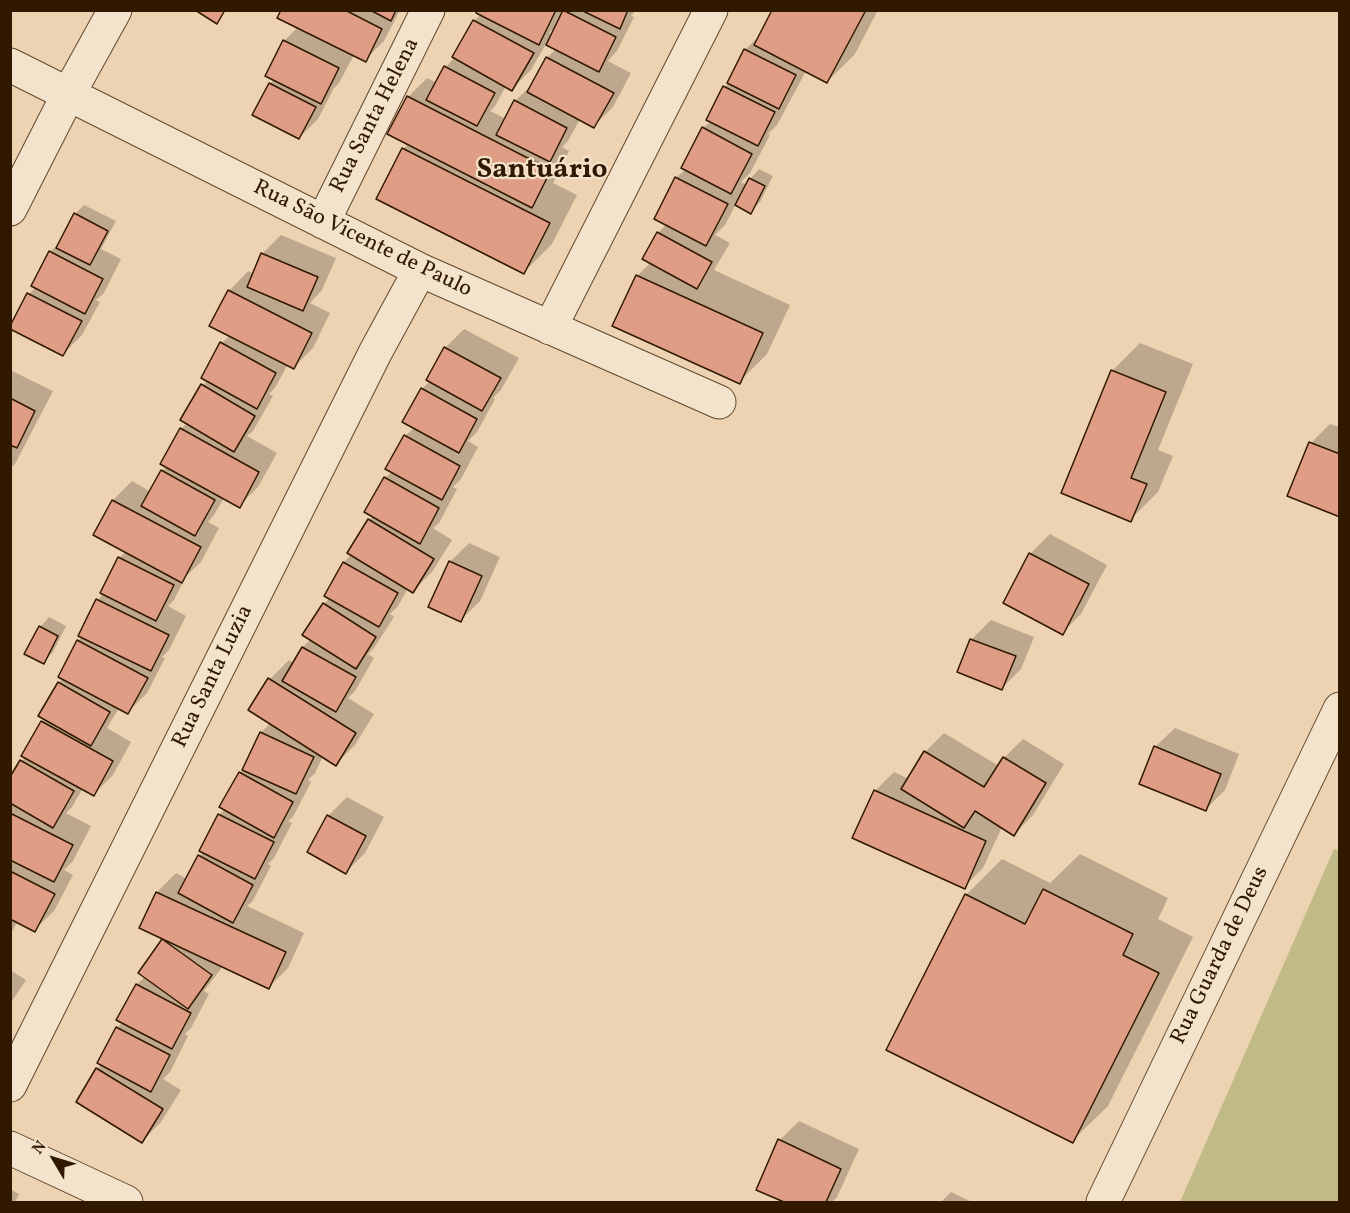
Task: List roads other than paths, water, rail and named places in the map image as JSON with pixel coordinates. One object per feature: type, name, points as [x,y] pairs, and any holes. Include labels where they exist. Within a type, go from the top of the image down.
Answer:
[{"type":"street","points":[[10,208],[115,10]]},
{"type":"street","name":"Rua Santa Helena","points":[[323,222],[428,10]]},
{"type":"street","points":[[550,328],[711,10]]},
{"type":"street","name":"Rua São Vicente de Paulo","points":[[10,65],[420,270],[719,402]]},
{"type":"street","name":"Rua Santa Luzia","points":[[10,1085],[375,353],[420,270]]},
{"type":"street","name":"Rua Guarda de Deus","points":[[1103,1203],[1330,752],[1340,709]]},
{"type":"street","points":[[10,1148],[111,1199]]},
{"type":"district","name":"Santuário","points":[[542,172]]}]
